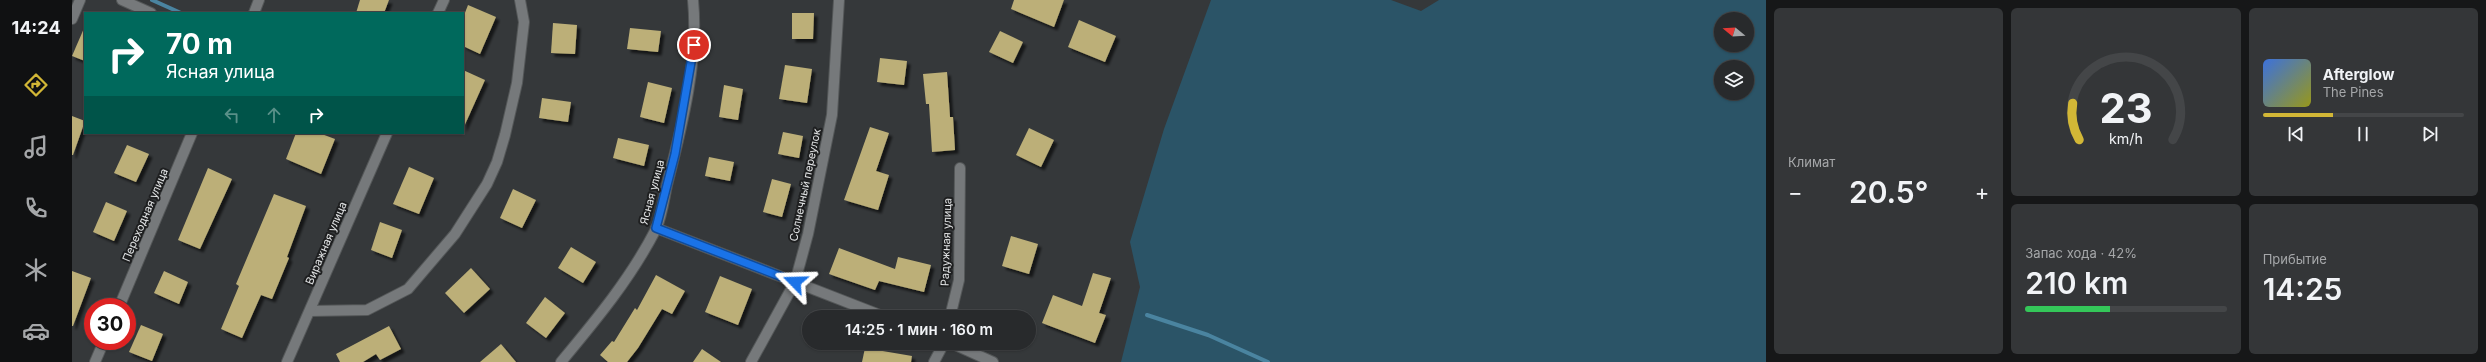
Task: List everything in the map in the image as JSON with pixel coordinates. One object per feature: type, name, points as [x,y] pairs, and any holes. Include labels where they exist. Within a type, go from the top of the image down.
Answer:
[{"type":"street","points":[[72,19],[80,0]]},
{"type":"street","points":[[122,0],[149,12]]},
{"type":"street","points":[[254,12],[259,0]]},
{"type":"street","points":[[438,12],[444,0]]},
{"type":"street","points":[[310,311],[367,310],[408,289],[455,234],[487,184],[497,162],[505,135],[518,83],[524,22],[520,0]]},
{"type":"street","name":"Ясная улица","points":[[561,362],[613,300],[656,228],[675,154],[688,88],[696,30],[693,0]]},
{"type":"street","name":"Солнечный переулок","points":[[751,362],[795,282],[808,234],[832,115],[839,0]]},
{"type":"street","name":"Переходная улица","points":[[123,298],[192,134]]},
{"type":"street","name":"Виражная улица","points":[[287,362],[387,134]]},
{"type":"street","name":"Радужная улица","points":[[952,310],[959,280],[960,168]]},
{"type":"street","points":[[656,228],[867,310]]},
{"type":"street","points":[[95,362],[100,350]]},
{"type":"street","points":[[934,362],[940,350]]},
{"type":"street","points":[[966,350],[993,362]]},
{"type":"shaded area","points":[[1211,0],[1391,0],[1421,11],[1439,0],[1766,0],[1766,362],[1121,362],[1140,287],[1130,242],[1164,129]]},
{"type":"building","points":[[360,0],[389,0],[384,12],[356,12]]},
{"type":"building","points":[[1014,0],[1064,0],[1054,27],[1011,9]]},
{"type":"building","points":[[468,5],[496,17],[480,54],[464,46],[464,15]]},
{"type":"building","points":[[792,13],[814,13],[813,39],[792,39]]},
{"type":"building","points":[[1079,20],[1116,36],[1105,62],[1068,47]]},
{"type":"building","points":[[553,23],[577,25],[575,54],[551,53]]},
{"type":"building","points":[[84,28],[84,61],[72,56]]},
{"type":"building","points":[[630,28],[661,31],[658,52],[627,49]]},
{"type":"building","points":[[1000,31],[1023,42],[1013,63],[989,52]]},
{"type":"building","points":[[880,58],[907,61],[904,85],[877,82]]},
{"type":"building","points":[[785,65],[812,69],[807,103],[779,99]]},
{"type":"building","points":[[464,70],[485,80],[464,127]]},
{"type":"building","points":[[947,72],[950,117],[953,117],[955,150],[932,152],[929,104],[926,104],[923,74]]},
{"type":"building","points":[[648,82],[672,88],[664,123],[640,117]]},
{"type":"building","points":[[724,85],[743,89],[738,120],[719,117]]},
{"type":"building","points":[[542,98],[571,102],[568,122],[539,118]]},
{"type":"building","points":[[72,116],[84,121],[84,124],[72,155]]},
{"type":"building","points":[[870,127],[889,133],[876,171],[889,175],[878,210],[844,200]]},
{"type":"building","points":[[1029,128],[1054,140],[1041,167],[1016,155]]},
{"type":"building","points":[[783,132],[803,136],[799,158],[778,154]]},
{"type":"building","points":[[296,134],[322,134],[335,139],[321,174],[286,159]]},
{"type":"building","points":[[618,138],[649,145],[644,166],[613,158]]},
{"type":"building","points":[[127,145],[149,154],[136,182],[114,173]]},
{"type":"building","points":[[709,157],[734,162],[730,181],[705,176]]},
{"type":"building","points":[[409,167],[434,178],[419,214],[393,204]]},
{"type":"building","points":[[208,168],[232,179],[200,249],[178,240]]},
{"type":"building","points":[[772,179],[791,184],[782,217],[763,212]]},
{"type":"building","points":[[513,189],[536,200],[522,228],[500,218]]},
{"type":"building","points":[[274,194],[306,206],[287,257],[289,258],[272,299],[261,295],[242,338],[221,329],[239,286],[236,284]]},
{"type":"building","points":[[106,202],[127,211],[114,241],[93,232]]},
{"type":"building","points":[[380,222],[402,230],[392,258],[371,250]]},
{"type":"building","points":[[1011,236],[1038,244],[1029,274],[1002,266]]},
{"type":"building","points":[[571,247],[596,262],[583,283],[558,268]]},
{"type":"building","points":[[839,248],[895,269],[898,257],[931,265],[924,292],[879,281],[875,290],[829,274]]},
{"type":"building","points":[[471,268],[490,289],[464,313],[445,293]]},
{"type":"building","points":[[72,271],[91,278],[73,326],[72,326]]},
{"type":"building","points":[[164,271],[188,282],[179,304],[154,293]]},
{"type":"building","points":[[1093,273],[1111,278],[1099,313],[1106,315],[1095,343],[1042,323],[1053,295],[1082,306]]},
{"type":"building","points":[[656,275],[685,291],[672,314],[662,309],[638,348],[627,362],[608,362],[600,355],[612,341],[614,342],[635,308],[637,310]]},
{"type":"building","points":[[720,276],[752,289],[738,325],[705,312]]},
{"type":"building","points":[[545,297],[565,313],[546,338],[526,323]]},
{"type":"building","points":[[141,325],[163,334],[152,361],[129,352],[130,350],[136,350],[136,336]]},
{"type":"building","points":[[389,326],[401,349],[380,360],[376,354],[363,362],[340,362],[336,354]]},
{"type":"building","points":[[501,344],[516,362],[480,362]]},
{"type":"building","points":[[702,349],[721,362],[693,362]]},
{"type":"building","points":[[865,350],[877,350],[912,356],[911,362],[862,362]]},
{"type":"waterway","points":[[152,0],[179,12]]},
{"type":"waterway","points":[[1147,315],[1208,335],[1268,362]]},
{"type":"route","points":[[694,45],[688,88],[675,154],[656,228],[795,282]]}]
